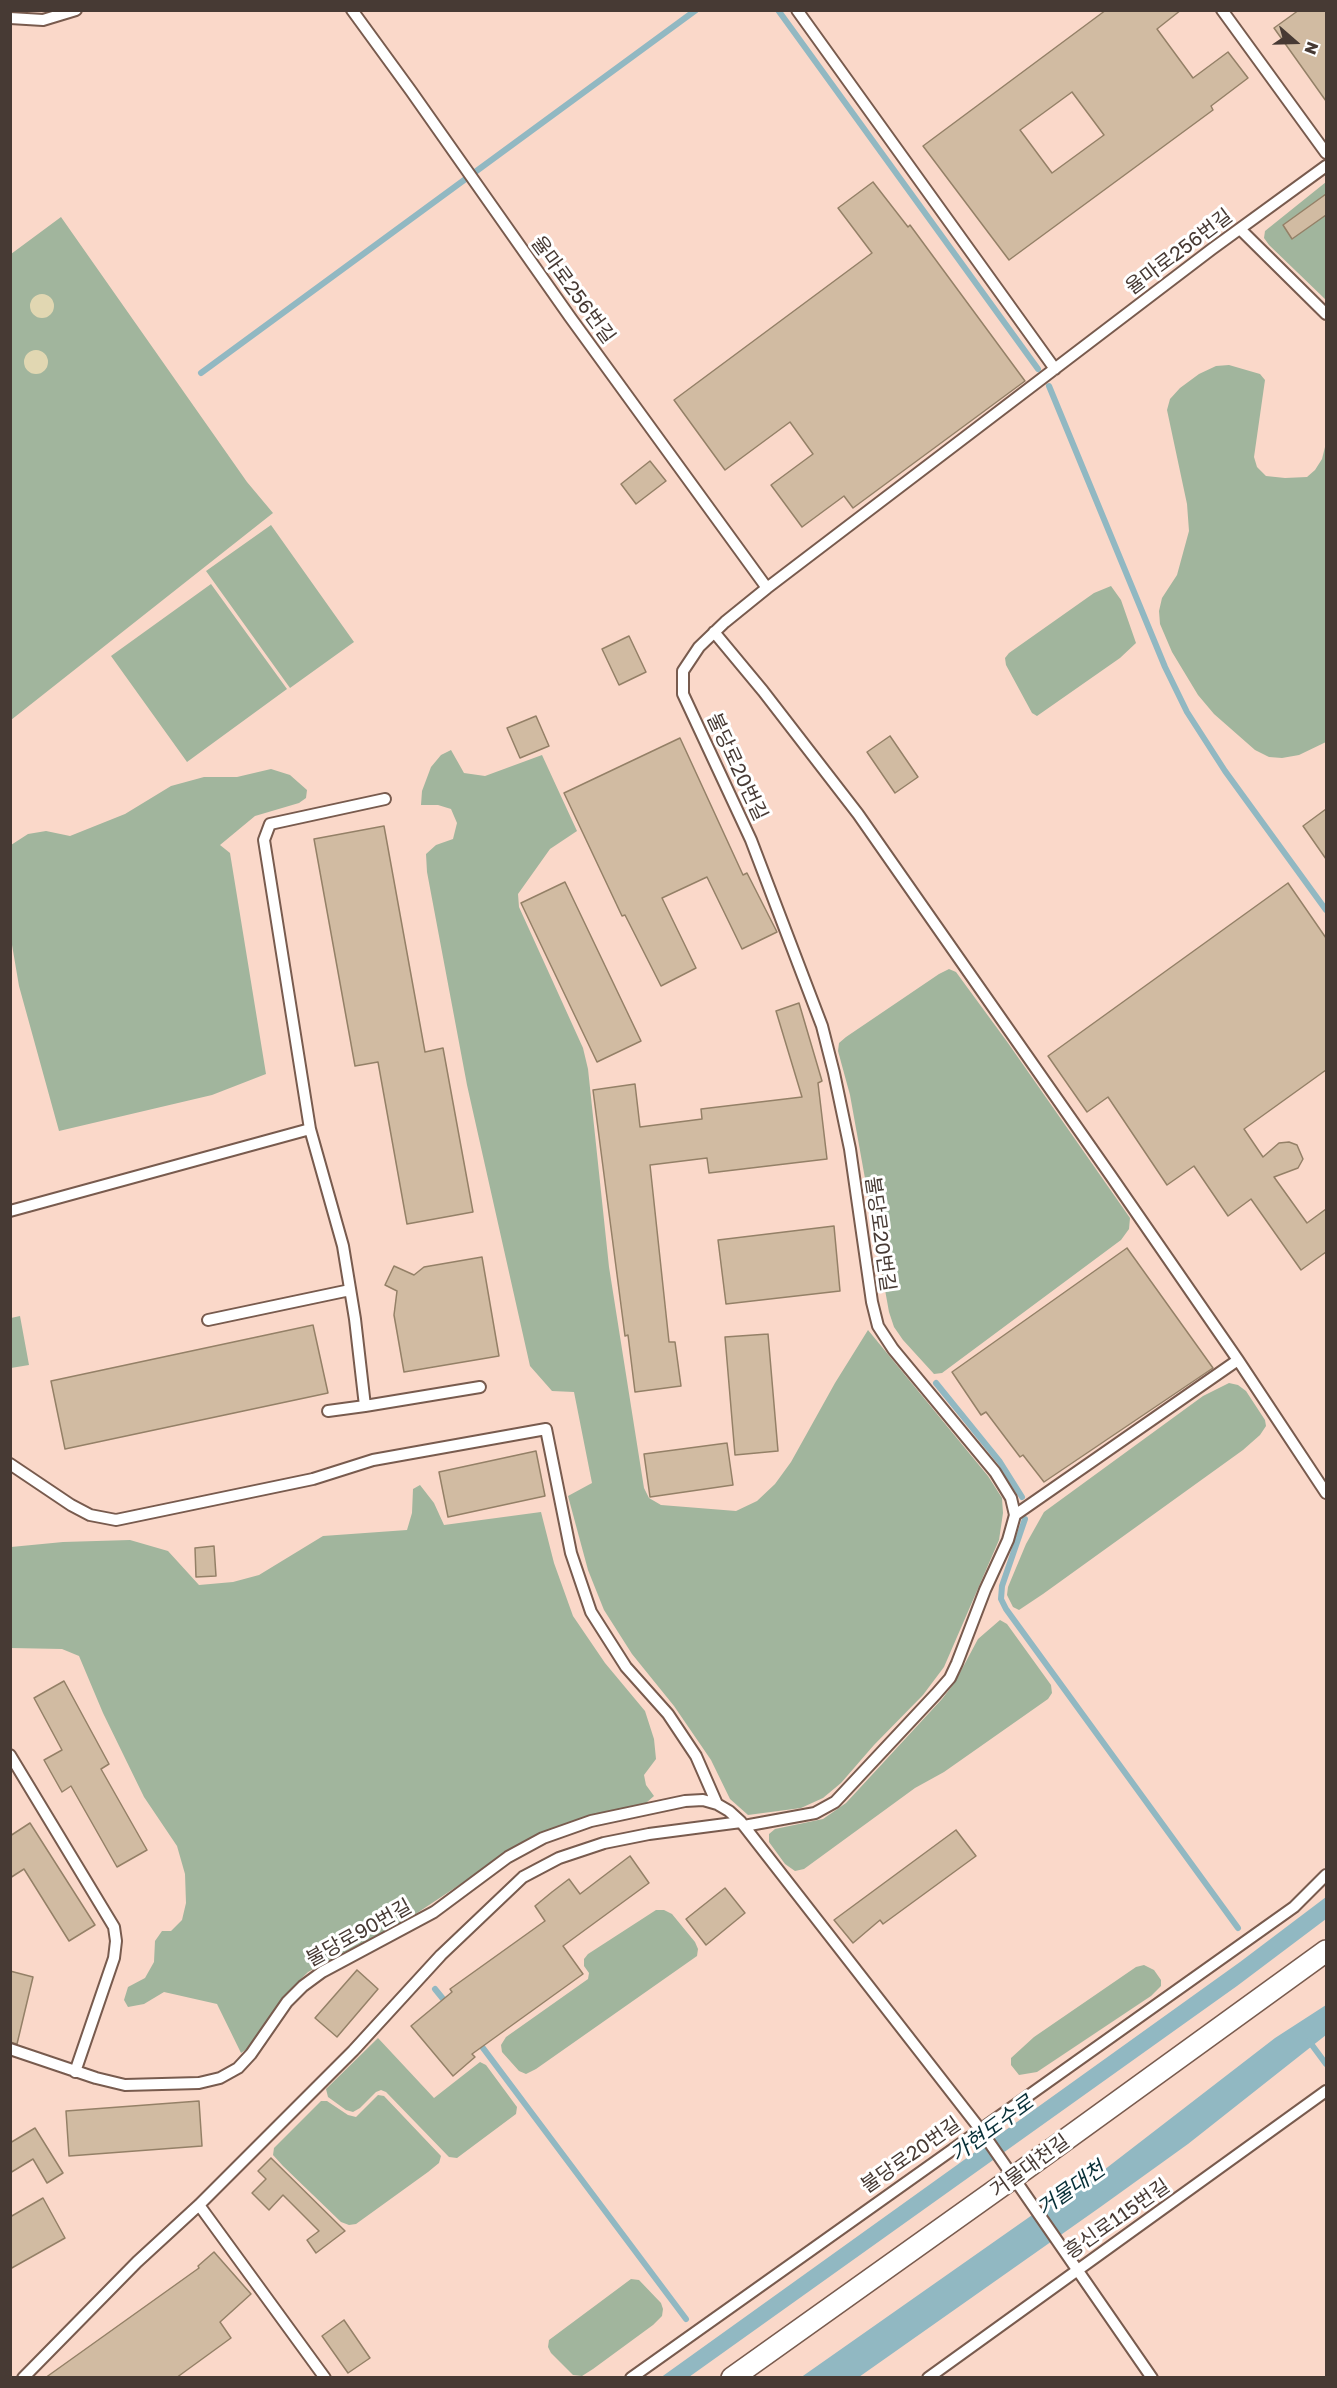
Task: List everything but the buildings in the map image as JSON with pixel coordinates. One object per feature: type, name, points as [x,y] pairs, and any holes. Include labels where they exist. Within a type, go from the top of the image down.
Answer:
[{"type":"street","name":"거물대천길","points":[[732,2378],[1014,2178],[1326,1951]]},
{"type":"lane","points":[[10,18],[43,20],[75,10]]},
{"type":"lane","name":"율마로256번길","points":[[352,10],[767,588]]},
{"type":"lane","points":[[797,10],[1055,369]]},
{"type":"lane","points":[[1222,10],[1326,153]]},
{"type":"lane","name":"율마로256번길","points":[[683,671],[699,647],[714,632],[767,588],[1326,166]]},
{"type":"lane","points":[[1240,229],[1326,314]]},
{"type":"lane","points":[[714,632],[764,691],[858,814],[1238,1360],[1326,1493]]},
{"type":"lane","name":"불당로20번길","points":[[683,671],[683,694],[751,840],[822,1026],[850,1149],[872,1302],[878,1326],[893,1349],[995,1472],[1011,1498],[1015,1515]]},
{"type":"lane","points":[[365,1406],[344,1246],[310,1129],[264,840],[270,824],[385,799]]},
{"type":"lane","points":[[10,1211],[310,1129]]},
{"type":"lane","points":[[208,1320],[350,1290]]},
{"type":"lane","points":[[23,2378],[137,2262],[199,2205],[353,2051],[441,1955],[524,1877],[559,1858],[604,1843],[649,1834],[815,1813],[836,1802],[950,1678],[1008,1540],[1015,1515],[1238,1360]]},
{"type":"lane","points":[[328,1412],[480,1387]]},
{"type":"lane","points":[[10,1464],[71,1505],[90,1515],[116,1520],[313,1479],[373,1460],[546,1429],[571,1553],[591,1612],[626,1667],[668,1714],[696,1756],[717,1804],[729,1811],[742,1824],[983,2133],[1152,2378]]},
{"type":"lane","points":[[10,1755],[114,1927],[116,1941],[114,1958],[75,2072]]},
{"type":"lane","name":"불당로90번길","points":[[10,2049],[75,2072],[125,2085],[199,2083],[220,2078],[238,2068],[251,2054],[287,2002],[321,1972],[434,1912],[517,1852],[543,1838],[591,1821],[685,1802],[703,1800],[717,1804]]},
{"type":"lane","name":"불당로20번길","points":[[631,2378],[983,2133],[1294,1907],[1326,1875]]},
{"type":"lane","name":"흥신로115번길","points":[[928,2378],[1074,2265],[1225,2166],[1326,2091]]},
{"type":"lane","points":[[199,2205],[325,2378]]},
{"type":"green space","points":[[1326,182],[1326,300],[1264,238],[1265,231]]},
{"type":"green space","points":[[61,217],[247,482],[273,513],[11,720],[11,254]]},
{"type":"green space","points":[[1229,365],[1260,374],[1265,380],[1254,457],[1257,467],[1266,476],[1307,477],[1322,459],[1326,443],[1326,742],[1299,755],[1282,758],[1269,757],[1255,750],[1214,714],[1198,695],[1172,652],[1160,624],[1159,611],[1162,598],[1177,575],[1189,531],[1187,504],[1167,410],[1170,399],[1180,388],[1199,374],[1216,366]]},
{"type":"green space","points":[[271,525],[354,642],[290,688],[206,571]]},
{"type":"green space","points":[[211,584],[287,689],[187,762],[111,656]]},
{"type":"green space","points":[[1111,586],[1121,600],[1136,643],[1120,658],[1037,716],[1032,713],[1006,665],[1005,658],[1094,593]]},
{"type":"green space","points":[[451,750],[464,773],[485,776],[542,755],[577,831],[550,849],[518,894],[519,907],[583,1048],[588,1069],[609,1267],[644,1488],[649,1498],[661,1505],[736,1511],[757,1501],[775,1484],[791,1462],[868,1330],[988,1476],[1002,1498],[1003,1513],[999,1540],[944,1667],[923,1695],[841,1783],[823,1798],[801,1808],[748,1815],[730,1799],[711,1760],[674,1706],[632,1654],[604,1610],[588,1570],[568,1496],[592,1483],[574,1392],[552,1391],[530,1366],[467,1085],[427,872],[426,854],[436,845],[453,839],[457,823],[451,809],[438,805],[421,805],[422,791],[431,767],[441,755]]},
{"type":"green space","points":[[271,769],[290,775],[307,790],[306,798],[299,803],[255,816],[220,845],[230,853],[266,1074],[212,1095],[59,1131],[19,986],[11,939],[11,845],[28,834],[46,831],[70,836],[125,814],[171,786],[204,777],[237,777]]},
{"type":"green space","points":[[949,969],[956,972],[1008,1043],[1130,1218],[1129,1229],[1121,1240],[942,1373],[934,1374],[903,1340],[894,1327],[889,1312],[850,1095],[838,1051],[839,1043],[846,1037]]},
{"type":"green space","points":[[20,1316],[29,1365],[11,1368],[11,1318]]},
{"type":"green space","points":[[1229,1383],[1238,1385],[1246,1391],[1265,1420],[1266,1426],[1260,1435],[1243,1450],[1043,1594],[1019,1610],[1013,1607],[1007,1595],[1008,1587],[1026,1544],[1044,1512],[1203,1396]]},
{"type":"green space","points":[[420,1485],[434,1503],[444,1525],[541,1512],[554,1563],[573,1616],[605,1663],[645,1711],[654,1739],[656,1759],[644,1775],[646,1785],[654,1796],[646,1803],[566,1823],[530,1838],[411,1917],[308,1972],[282,1998],[250,2047],[241,2053],[217,2004],[164,1992],[144,2004],[128,2007],[124,2000],[128,1987],[145,1978],[154,1962],[155,1941],[162,1931],[171,1931],[182,1920],[186,1903],[185,1874],[177,1846],[144,1797],[103,1713],[79,1656],[62,1649],[11,1648],[11,1547],[63,1542],[130,1540],[168,1551],[199,1585],[233,1582],[259,1575],[323,1536],[407,1530],[412,1513],[413,1489]]},
{"type":"green space","points":[[1000,1620],[1007,1624],[1051,1685],[1052,1693],[1048,1699],[944,1772],[915,1788],[804,1869],[795,1871],[785,1864],[769,1842],[769,1834],[775,1829],[823,1819],[846,1803],[942,1699],[955,1682],[978,1639]]},
{"type":"green space","points":[[656,1910],[664,1910],[672,1914],[695,1942],[698,1949],[697,1956],[536,2069],[526,2074],[519,2071],[502,2052],[501,2045],[506,2037],[588,1979],[589,1973],[584,1966],[584,1959],[588,1954]]},
{"type":"green space","points":[[1144,1965],[1154,1970],[1161,1980],[1161,1986],[1151,1996],[1037,2072],[1019,2075],[1011,2065],[1011,2058],[1034,2037],[1136,1967]]},
{"type":"green space","points":[[378,2038],[434,2098],[480,2062],[486,2065],[517,2107],[516,2114],[457,2158],[449,2157],[386,2092],[381,2090],[376,2092],[353,2112],[346,2110],[328,2097],[326,2089]]},
{"type":"green space","points":[[378,2095],[384,2096],[441,2156],[439,2163],[428,2172],[356,2224],[349,2225],[341,2222],[283,2166],[273,2155],[274,2148],[321,2101],[327,2101],[348,2115],[356,2117]]},
{"type":"green space","points":[[631,2279],[639,2280],[661,2303],[662,2316],[593,2369],[582,2376],[573,2375],[551,2353],[548,2347],[549,2340]]},
{"type":"sand","points":[[42,294],[47,295],[53,301],[53,311],[47,317],[42,318],[37,317],[31,311],[30,306],[31,301],[37,295]]},
{"type":"sand","points":[[36,350],[44,354],[48,362],[44,370],[36,374],[28,370],[24,362],[28,354]]},
{"type":"water","points":[[1326,1897],[1326,1919],[1237,1986],[689,2377],[660,2378],[1240,1962]]},
{"type":"water","points":[[1326,2005],[1326,2035],[1188,2144],[1099,2208],[859,2377],[800,2378],[1055,2199],[1091,2180],[1275,2038]]},
{"type":"waterway","points":[[201,373],[696,10]]},
{"type":"waterway","points":[[778,10],[1038,369]]},
{"type":"waterway","points":[[1049,386],[1165,667],[1187,712],[1225,771],[1326,910]]},
{"type":"waterway","points":[[936,1383],[1000,1462],[1022,1497]]},
{"type":"waterway","points":[[1025,1519],[1002,1586],[1001,1599],[1006,1609],[1238,1928]]},
{"type":"waterway","points":[[435,1989],[448,2005]]},
{"type":"waterway","points":[[477,2040],[686,2319]]},
{"type":"waterway","points":[[1309,2041],[1326,2064]]},
{"type":"water label","name":"가현도수로","points":[[992,2129]]},
{"type":"water label","name":"거물대천","points":[[1071,2189]]}]
